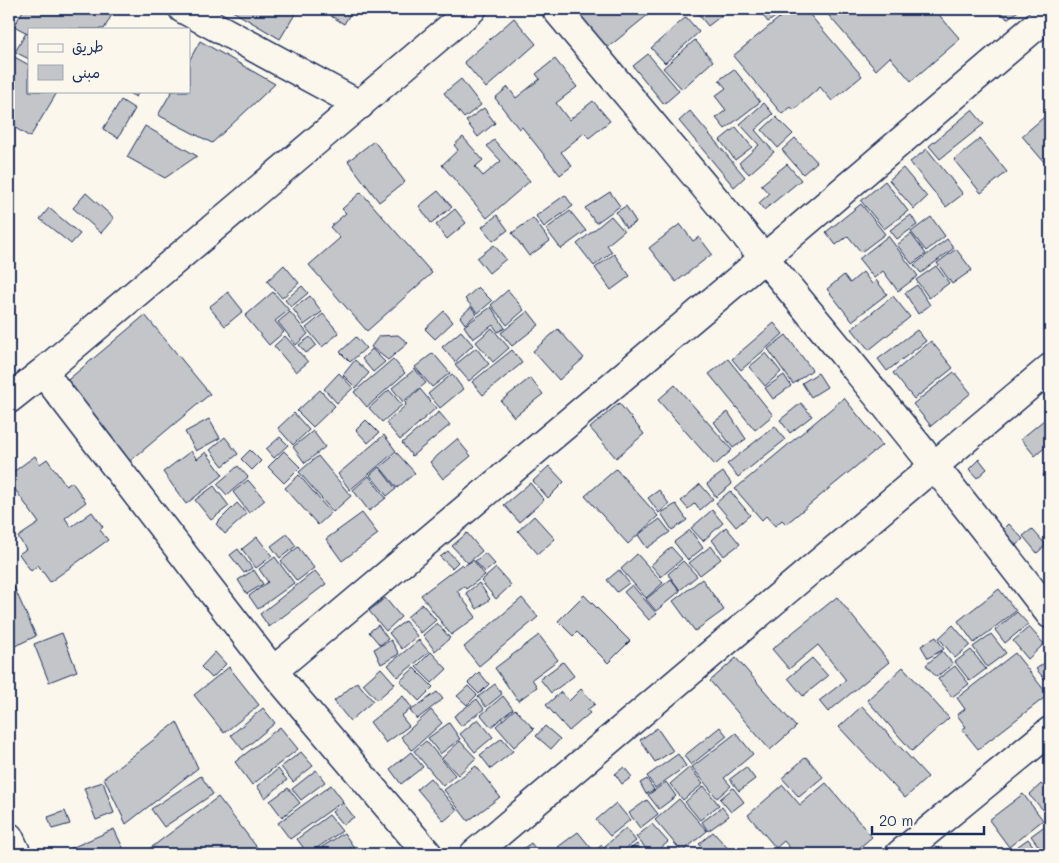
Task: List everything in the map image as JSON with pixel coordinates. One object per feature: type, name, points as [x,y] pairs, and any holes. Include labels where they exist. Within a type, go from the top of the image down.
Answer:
[{"type":"street","points":[[183,9],[360,105]]},
{"type":"street","points":[[9,399],[472,9]]},
{"type":"street","points":[[556,9],[764,258],[934,466],[1050,614]]},
{"type":"street","points":[[273,671],[764,258],[1050,14]]},
{"type":"street","points":[[474,854],[1050,368]]},
{"type":"street","points":[[43,372],[273,671],[428,854]]},
{"type":"street","points":[[900,854],[1050,731]]},
{"type":"street","points":[[9,837],[17,854]]},
{"type":"building","points":[[24,9],[115,9],[105,28],[28,28],[28,33],[14,26]]},
{"type":"building","points":[[229,9],[293,9],[297,11],[280,39]]},
{"type":"building","points":[[328,9],[353,9],[344,24],[331,16],[333,12]]},
{"type":"building","points":[[563,9],[655,9],[606,49]]},
{"type":"building","points":[[694,9],[730,9],[708,26]]},
{"type":"building","points":[[764,9],[787,9],[768,22],[760,12]]},
{"type":"building","points":[[790,9],[805,9],[862,76],[832,101],[820,87],[794,110],[791,107],[782,114],[733,56]]},
{"type":"building","points":[[823,9],[934,9],[960,39],[911,81],[890,57],[876,70]]},
{"type":"building","points":[[999,9],[1021,9],[1007,19]]},
{"type":"building","points":[[686,17],[699,32],[665,63],[651,48]]},
{"type":"building","points":[[514,18],[536,44],[486,88],[464,62]]},
{"type":"building","points":[[26,33],[28,34],[28,58],[15,52]]},
{"type":"building","points":[[695,40],[713,61],[682,89],[663,68]]},
{"type":"building","points":[[200,41],[275,84],[212,143],[158,115],[171,92],[190,92],[190,59]]},
{"type":"building","points":[[648,54],[679,91],[664,104],[633,66]]},
{"type":"building","points":[[11,55],[28,64],[28,92],[57,92],[30,137],[9,124],[9,58]]},
{"type":"building","points":[[555,59],[577,87],[556,103],[569,120],[593,101],[610,121],[589,138],[584,133],[561,152],[572,166],[560,175],[522,127],[519,129],[495,98],[508,87],[516,98],[540,79],[536,74]]},
{"type":"building","points":[[734,69],[760,102],[725,129],[716,118],[726,110],[715,96],[726,88],[719,80]]},
{"type":"building","points":[[461,79],[481,105],[464,118],[444,93]]},
{"type":"building","points":[[127,92],[138,92],[136,97]]},
{"type":"building","points":[[121,100],[135,109],[118,138],[103,129]]},
{"type":"building","points":[[764,103],[773,114],[755,130],[774,152],[749,174],[739,163],[759,145],[740,124]]},
{"type":"building","points":[[484,108],[495,123],[478,137],[466,121]]},
{"type":"building","points":[[972,110],[984,124],[940,159],[929,146]]},
{"type":"building","points":[[690,111],[745,177],[734,187],[679,121]]},
{"type":"building","points":[[1050,112],[1050,169],[1022,136]]},
{"type":"building","points":[[776,117],[793,134],[778,148],[762,130]]},
{"type":"building","points":[[145,126],[197,156],[165,178],[127,157]]},
{"type":"building","points":[[736,127],[752,147],[735,160],[720,140]]},
{"type":"building","points":[[463,137],[483,160],[475,167],[483,176],[501,161],[487,146],[494,140],[530,181],[487,218],[442,165],[458,150],[454,145]]},
{"type":"building","points":[[795,138],[817,162],[803,174],[782,150]]},
{"type":"building","points":[[980,139],[1007,172],[981,193],[954,160]]},
{"type":"building","points":[[374,141],[405,182],[379,202],[348,161]]},
{"type":"building","points":[[927,149],[963,194],[946,207],[910,162]]},
{"type":"building","points":[[787,164],[801,180],[764,210],[759,203],[769,194],[761,185]]},
{"type":"building","points":[[903,168],[927,197],[914,209],[889,180]]},
{"type":"building","points":[[885,181],[908,211],[884,229],[861,201]]},
{"type":"building","points":[[438,191],[452,207],[431,223],[419,206]]},
{"type":"building","points":[[361,192],[432,273],[367,331],[309,265],[340,238],[330,227],[346,213],[342,209]]},
{"type":"building","points":[[610,192],[620,206],[596,223],[585,208]]},
{"type":"building","points":[[86,193],[114,218],[101,233],[73,208]]},
{"type":"building","points":[[565,195],[573,206],[544,227],[536,216]]},
{"type":"building","points":[[861,204],[885,234],[861,252],[848,236],[836,245],[826,232]]},
{"type":"building","points":[[626,206],[636,222],[626,228],[616,212]]},
{"type":"building","points":[[49,208],[80,234],[71,244],[40,219]]},
{"type":"building","points":[[455,209],[466,223],[447,239],[436,225]]},
{"type":"building","points":[[570,211],[586,231],[561,249],[546,229]]},
{"type":"building","points":[[497,215],[508,230],[493,241],[482,227]]},
{"type":"building","points":[[911,215],[917,225],[897,239],[890,230]]},
{"type":"building","points":[[611,216],[624,231],[607,245],[612,252],[594,266],[577,244]]},
{"type":"building","points":[[931,217],[945,236],[926,251],[911,232]]},
{"type":"building","points":[[533,218],[550,241],[529,256],[512,233]]},
{"type":"building","points":[[680,224],[693,241],[699,237],[712,254],[676,282],[649,248]]},
{"type":"building","points":[[911,234],[926,254],[912,264],[897,245]]},
{"type":"building","points":[[888,236],[918,276],[898,291],[883,271],[874,278],[859,259]]},
{"type":"building","points":[[9,239],[15,242],[9,255]]},
{"type":"building","points":[[947,239],[954,248],[921,273],[914,265]]},
{"type":"building","points":[[494,245],[506,259],[489,273],[477,258]]},
{"type":"building","points":[[956,249],[972,270],[952,284],[937,263]]},
{"type":"building","points":[[614,254],[630,276],[611,290],[595,268]]},
{"type":"building","points":[[284,265],[299,283],[282,298],[267,281]]},
{"type":"building","points":[[936,266],[949,283],[929,298],[916,280]]},
{"type":"building","points":[[863,272],[872,284],[876,280],[887,294],[852,321],[827,289],[844,275],[850,283]]},
{"type":"building","points":[[917,285],[930,305],[918,314],[905,293]]},
{"type":"building","points":[[302,286],[308,293],[291,307],[285,300]]},
{"type":"building","points":[[478,287],[492,301],[478,313],[465,299]]},
{"type":"building","points":[[508,290],[524,310],[507,325],[491,305]]},
{"type":"building","points":[[228,292],[243,311],[225,326],[209,307]]},
{"type":"building","points":[[273,292],[289,310],[275,321],[284,332],[269,345],[245,316]]},
{"type":"building","points":[[310,296],[322,312],[304,325],[293,309]]},
{"type":"building","points":[[893,296],[910,317],[869,350],[852,329]]},
{"type":"building","points":[[471,307],[477,314],[465,324],[460,317]]},
{"type":"building","points":[[491,307],[505,328],[498,332],[493,325],[473,339],[464,326]]},
{"type":"building","points":[[444,311],[453,322],[435,339],[425,329]]},
{"type":"building","points":[[528,311],[539,325],[512,346],[501,333]]},
{"type":"building","points":[[290,312],[308,334],[296,345],[278,322]]},
{"type":"building","points":[[323,314],[339,333],[322,347],[306,328]]},
{"type":"building","points":[[145,315],[210,394],[129,462],[63,384]]},
{"type":"building","points":[[774,323],[783,334],[741,370],[732,359]]},
{"type":"building","points":[[492,328],[509,348],[493,362],[476,342]]},
{"type":"building","points":[[558,329],[584,358],[559,380],[533,351]]},
{"type":"building","points":[[917,330],[926,341],[887,371],[878,359]]},
{"type":"building","points":[[461,331],[473,345],[455,362],[442,347]]},
{"type":"building","points":[[398,335],[408,343],[388,360],[371,347],[379,336]]},
{"type":"building","points":[[786,335],[812,370],[793,384],[768,349]]},
{"type":"building","points":[[285,336],[308,362],[296,372],[274,346]]},
{"type":"building","points":[[310,337],[316,345],[306,353],[299,345]]},
{"type":"building","points":[[356,337],[366,348],[350,362],[340,352]]},
{"type":"building","points":[[931,341],[953,368],[914,399],[893,373]]},
{"type":"building","points":[[476,348],[489,364],[469,381],[455,365]]},
{"type":"building","points":[[372,349],[385,362],[373,372],[362,359]]},
{"type":"building","points":[[512,350],[522,363],[483,395],[472,382]]},
{"type":"building","points":[[433,353],[450,373],[432,387],[415,367]]},
{"type":"building","points":[[766,353],[781,372],[765,386],[749,367]]},
{"type":"building","points":[[393,359],[405,373],[367,407],[354,392]]},
{"type":"building","points":[[728,359],[773,415],[755,430],[709,374]]},
{"type":"building","points":[[355,360],[369,373],[356,388],[343,375]]},
{"type":"building","points":[[415,369],[426,383],[403,402],[392,388]]},
{"type":"building","points":[[954,372],[971,393],[931,426],[913,404]]},
{"type":"building","points":[[339,373],[353,388],[337,403],[324,389]]},
{"type":"building","points":[[818,373],[827,387],[811,397],[802,383]]},
{"type":"building","points":[[452,374],[463,389],[440,408],[428,394]]},
{"type":"building","points":[[784,375],[791,386],[773,399],[765,388]]},
{"type":"building","points":[[530,378],[543,394],[514,417],[501,401]]},
{"type":"building","points":[[675,385],[732,450],[715,465],[658,400]]},
{"type":"building","points":[[420,389],[436,408],[400,440],[386,423]]},
{"type":"building","points":[[320,390],[335,406],[313,427],[297,411]]},
{"type":"building","points":[[389,390],[402,405],[382,422],[369,408]]},
{"type":"building","points":[[844,398],[882,445],[786,524],[782,520],[775,526],[766,516],[762,520],[735,489]]},
{"type":"building","points":[[619,403],[644,434],[616,458],[590,428]]},
{"type":"building","points":[[801,403],[812,416],[790,433],[780,420]]},
{"type":"building","points":[[439,412],[450,425],[412,456],[402,443]]},
{"type":"building","points":[[728,412],[746,439],[733,448],[714,422]]},
{"type":"building","points":[[294,413],[309,430],[293,445],[278,428]]},
{"type":"building","points":[[1050,415],[1050,446],[1049,444],[1035,456],[1021,439]]},
{"type":"building","points":[[209,419],[220,438],[196,451],[185,432]]},
{"type":"building","points":[[366,420],[379,433],[368,443],[356,430]]},
{"type":"building","points":[[775,426],[785,440],[738,477],[727,464]]},
{"type":"building","points":[[313,431],[325,447],[305,463],[293,447]]},
{"type":"building","points":[[384,435],[396,451],[350,490],[338,474]]},
{"type":"building","points":[[225,437],[238,454],[223,466],[210,450]]},
{"type":"building","points":[[280,437],[288,445],[274,458],[266,449]]},
{"type":"building","points":[[457,439],[471,456],[443,479],[430,462]]},
{"type":"building","points":[[250,450],[261,461],[252,470],[241,459]]},
{"type":"building","points":[[191,451],[197,459],[206,452],[223,475],[186,504],[163,472]]},
{"type":"building","points":[[284,451],[300,467],[284,483],[268,467]]},
{"type":"building","points":[[397,453],[415,473],[397,488],[380,467]]},
{"type":"building","points":[[35,456],[40,464],[47,459],[66,486],[72,482],[86,502],[65,518],[71,527],[92,512],[103,527],[100,530],[108,540],[50,582],[38,565],[31,571],[19,554],[26,549],[18,537],[39,523],[9,481],[9,475]]},
{"type":"building","points":[[318,456],[351,496],[333,512],[299,472]]},
{"type":"building","points":[[979,459],[987,469],[977,478],[969,469]]},
{"type":"building","points":[[238,466],[248,477],[227,495],[217,484]]},
{"type":"building","points":[[549,466],[564,482],[548,498],[533,481]]},
{"type":"building","points":[[379,467],[396,489],[387,496],[370,475]]},
{"type":"building","points":[[616,469],[658,516],[628,544],[585,496]]},
{"type":"building","points":[[1050,469],[1050,484],[1043,475]]},
{"type":"building","points":[[723,472],[732,484],[716,497],[707,484]]},
{"type":"building","points":[[299,475],[331,513],[318,525],[285,488]]},
{"type":"building","points":[[369,476],[386,498],[369,511],[353,490]]},
{"type":"building","points":[[248,480],[265,500],[249,513],[233,492]]},
{"type":"building","points":[[530,483],[544,500],[519,522],[504,505]]},
{"type":"building","points":[[700,484],[713,499],[700,510],[695,503],[688,509],[681,501]]},
{"type":"building","points":[[214,486],[229,506],[211,520],[195,500]]},
{"type":"building","points":[[659,490],[669,504],[659,513],[648,498]]},
{"type":"building","points":[[730,491],[750,515],[736,527],[716,503]]},
{"type":"building","points":[[237,503],[247,514],[225,534],[216,524]]},
{"type":"building","points":[[676,504],[687,520],[672,530],[661,513]]},
{"type":"building","points":[[712,510],[723,523],[703,541],[691,528]]},
{"type":"building","points":[[362,513],[378,534],[342,561],[326,539]]},
{"type":"building","points":[[534,516],[555,539],[538,554],[518,531]]},
{"type":"building","points":[[660,519],[670,532],[647,548],[638,535]]},
{"type":"building","points":[[1009,524],[1023,539],[1014,547],[1000,533]]},
{"type":"building","points":[[726,527],[740,544],[724,556],[712,540]]},
{"type":"building","points":[[1032,529],[1046,545],[1037,553],[1023,536]]},
{"type":"building","points":[[690,530],[703,548],[688,560],[674,542]]},
{"type":"building","points":[[467,533],[482,551],[468,563],[452,546]]},
{"type":"building","points":[[287,534],[296,546],[280,558],[271,546]]},
{"type":"building","points":[[257,537],[272,556],[256,568],[242,549]]},
{"type":"building","points":[[711,546],[721,559],[700,575],[689,563]]},
{"type":"building","points":[[298,547],[314,568],[297,581],[281,561]]},
{"type":"building","points":[[671,547],[682,559],[661,577],[651,565]]},
{"type":"building","points":[[238,549],[252,568],[244,573],[230,555]]},
{"type":"building","points":[[448,551],[458,562],[452,568],[440,557]]},
{"type":"building","points":[[485,553],[495,564],[485,572],[475,561]]},
{"type":"building","points":[[637,554],[663,583],[646,598],[621,569]]},
{"type":"building","points":[[275,557],[294,583],[258,609],[249,596],[268,582],[259,569]]},
{"type":"building","points":[[473,560],[485,575],[466,589],[464,586],[457,591],[476,617],[451,635],[421,595],[462,564],[464,566]]},
{"type":"building","points":[[683,561],[697,576],[680,590],[668,574]]},
{"type":"building","points":[[496,568],[511,585],[496,599],[481,581]]},
{"type":"building","points":[[254,570],[263,584],[247,594],[238,580]]},
{"type":"building","points":[[619,570],[629,583],[617,592],[607,580]]},
{"type":"building","points":[[315,571],[326,584],[269,627],[260,614]]},
{"type":"building","points":[[9,576],[36,636],[9,649]]},
{"type":"building","points":[[671,579],[680,591],[656,611],[646,599]]},
{"type":"building","points":[[702,579],[724,610],[695,631],[673,601]]},
{"type":"building","points":[[479,583],[490,599],[477,609],[466,593]]},
{"type":"building","points":[[632,585],[657,614],[649,620],[624,592]]},
{"type":"building","points":[[999,589],[1016,611],[974,643],[958,621]]},
{"type":"building","points":[[584,595],[630,641],[608,663],[577,632],[573,636],[558,621]]},
{"type":"building","points":[[837,597],[889,662],[828,712],[819,701],[846,680],[818,645],[789,669],[772,649]]},
{"type":"building","points":[[385,598],[401,617],[386,631],[369,611]]},
{"type":"building","points":[[522,598],[538,617],[479,666],[464,647]]},
{"type":"building","points":[[422,604],[436,620],[421,633],[407,617]]},
{"type":"building","points":[[1017,612],[1028,624],[1005,643],[995,630]]},
{"type":"building","points":[[405,621],[417,636],[402,649],[389,633]]},
{"type":"building","points":[[437,623],[450,638],[435,651],[423,635]]},
{"type":"building","points":[[378,625],[388,639],[380,645],[369,632]]},
{"type":"building","points":[[953,625],[970,645],[955,658],[939,638]]},
{"type":"building","points":[[1029,627],[1044,644],[1028,659],[1013,641]]},
{"type":"building","points":[[62,633],[77,671],[49,682],[34,644]]},
{"type":"building","points":[[991,634],[1006,653],[987,667],[973,647]]},
{"type":"building","points":[[539,635],[558,660],[532,679],[537,687],[518,701],[495,668]]},
{"type":"building","points":[[936,637],[944,649],[928,658],[921,646]]},
{"type":"building","points":[[391,640],[399,654],[381,664],[374,649]]},
{"type":"building","points":[[419,640],[429,652],[398,677],[388,665]]},
{"type":"building","points":[[971,650],[986,669],[970,681],[955,662]]},
{"type":"building","points":[[942,651],[953,664],[936,677],[926,665]]},
{"type":"building","points":[[215,652],[226,664],[212,678],[201,667]]},
{"type":"building","points":[[431,652],[447,669],[432,683],[416,667]]},
{"type":"building","points":[[1015,653],[1048,695],[978,749],[962,729],[966,727],[957,715],[965,709],[957,698]]},
{"type":"building","points":[[736,658],[796,727],[770,750],[710,681]]},
{"type":"building","points":[[812,658],[828,676],[803,696],[788,678]]},
{"type":"building","points":[[1050,659],[1050,682],[1049,684],[1036,669]]},
{"type":"building","points":[[563,662],[574,676],[551,693],[540,679]]},
{"type":"building","points":[[955,666],[969,684],[952,697],[938,679]]},
{"type":"building","points":[[229,667],[259,705],[224,733],[194,695]]},
{"type":"building","points":[[903,667],[949,718],[912,751],[867,700]]},
{"type":"building","points":[[381,668],[395,684],[377,700],[363,684]]},
{"type":"building","points":[[414,668],[433,687],[419,701],[400,681]]},
{"type":"building","points":[[479,672],[489,684],[479,694],[468,683]]},
{"type":"building","points":[[357,682],[373,701],[350,721],[334,701]]},
{"type":"building","points":[[495,684],[502,694],[486,707],[478,697]]},
{"type":"building","points":[[468,686],[477,695],[467,705],[457,696]]},
{"type":"building","points":[[581,689],[595,704],[587,710],[590,713],[569,731],[546,705],[561,692],[569,701]]},
{"type":"building","points":[[437,692],[443,699],[417,719],[410,711]]},
{"type":"building","points":[[403,696],[412,708],[401,716],[409,726],[386,743],[370,722]]},
{"type":"building","points":[[503,696],[513,709],[491,727],[481,715]]},
{"type":"building","points":[[477,699],[484,709],[461,726],[454,716]]},
{"type":"building","points":[[862,706],[928,777],[905,798],[839,727]]},
{"type":"building","points":[[263,708],[275,723],[243,750],[231,735]]},
{"type":"building","points":[[515,709],[534,729],[514,747],[496,726]]},
{"type":"building","points":[[431,710],[442,723],[412,750],[401,737]]},
{"type":"building","points":[[478,719],[493,737],[475,752],[460,734]]},
{"type":"building","points":[[177,722],[198,768],[126,824],[104,778]]},
{"type":"building","points":[[449,723],[460,739],[440,754],[428,738]]},
{"type":"building","points":[[545,726],[560,739],[551,749],[536,736]]},
{"type":"building","points":[[280,727],[298,749],[252,785],[235,762]]},
{"type":"building","points":[[720,727],[727,736],[691,765],[684,756]]},
{"type":"building","points":[[657,728],[673,751],[655,762],[640,740]]},
{"type":"building","points":[[736,733],[753,754],[724,778],[731,786],[717,798],[692,767]]},
{"type":"building","points":[[502,738],[513,751],[491,769],[480,755]]},
{"type":"building","points":[[426,741],[455,775],[443,786],[414,751]]},
{"type":"building","points":[[460,741],[476,758],[458,775],[442,758]]},
{"type":"building","points":[[301,752],[313,766],[293,782],[281,767]]},
{"type":"building","points":[[411,752],[423,767],[401,784],[390,769]]},
{"type":"building","points":[[678,754],[686,766],[655,788],[647,776]]},
{"type":"building","points":[[806,757],[823,777],[799,797],[782,778]]},
{"type":"building","points":[[476,766],[500,797],[468,821],[444,790]]},
{"type":"building","points":[[624,767],[632,777],[622,784],[615,774]]},
{"type":"building","points":[[690,767],[703,784],[683,800],[670,784]]},
{"type":"building","points":[[746,767],[755,779],[739,791],[730,779]]},
{"type":"building","points":[[278,769],[287,780],[265,798],[257,786]]},
{"type":"building","points":[[316,770],[325,782],[301,800],[292,789]]},
{"type":"building","points":[[201,776],[213,794],[164,827],[151,809]]},
{"type":"building","points":[[430,778],[457,810],[444,821],[417,789]]},
{"type":"building","points":[[647,779],[654,790],[646,794],[640,783]]},
{"type":"building","points":[[103,782],[114,813],[96,820],[84,788]]},
{"type":"building","points":[[666,782],[676,796],[659,809],[648,795]]},
{"type":"building","points":[[826,783],[872,837],[852,854],[795,854],[784,841],[776,848],[748,815],[783,785],[800,805]]},
{"type":"building","points":[[1041,784],[1050,793],[1049,816],[1029,795]]},
{"type":"building","points":[[331,785],[343,801],[290,839],[278,823]]},
{"type":"building","points":[[704,786],[719,805],[700,820],[685,802]]},
{"type":"building","points":[[288,788],[300,803],[282,817],[270,801]]},
{"type":"building","points":[[733,788],[744,802],[731,812],[720,799]]},
{"type":"building","points":[[1023,794],[1043,820],[1009,847],[989,820]]},
{"type":"building","points":[[218,797],[259,850],[253,854],[144,853]]},
{"type":"building","points":[[679,799],[707,831],[682,852],[655,820]]},
{"type":"building","points":[[647,800],[658,814],[640,828],[629,813]]},
{"type":"building","points":[[343,803],[354,817],[343,825],[332,812]]},
{"type":"building","points":[[616,803],[630,820],[610,836],[596,820]]},
{"type":"building","points":[[722,807],[729,816],[708,831],[702,822]]},
{"type":"building","points":[[65,811],[70,824],[52,829],[48,817]]},
{"type":"building","points":[[329,815],[342,831],[308,854],[297,839]]},
{"type":"building","points":[[1050,822],[1050,854],[1038,854],[1042,851],[1031,836]]},
{"type":"building","points":[[652,824],[668,842],[654,854],[651,854],[636,837]]},
{"type":"building","points":[[626,828],[636,841],[619,854],[612,854],[605,846]]},
{"type":"building","points":[[114,829],[126,854],[69,854],[67,850]]},
{"type":"building","points":[[578,832],[592,849],[585,854],[564,854],[558,847]]},
{"type":"building","points":[[713,832],[733,854],[708,854],[699,844]]},
{"type":"building","points":[[344,833],[353,846],[341,854],[327,854],[322,847]]},
{"type":"building","points":[[1028,839],[1037,851],[1033,854],[1007,854]]},
{"type":"building","points":[[531,843],[539,853],[525,854],[521,850]]},
{"type":"building","points":[[637,844],[644,854],[623,854]]},
{"type":"building","points":[[602,845],[610,854],[591,854]]},
{"type":"building","points":[[356,846],[362,854],[346,854]]},
{"type":"building","points":[[301,848],[305,854],[292,854]]}]
